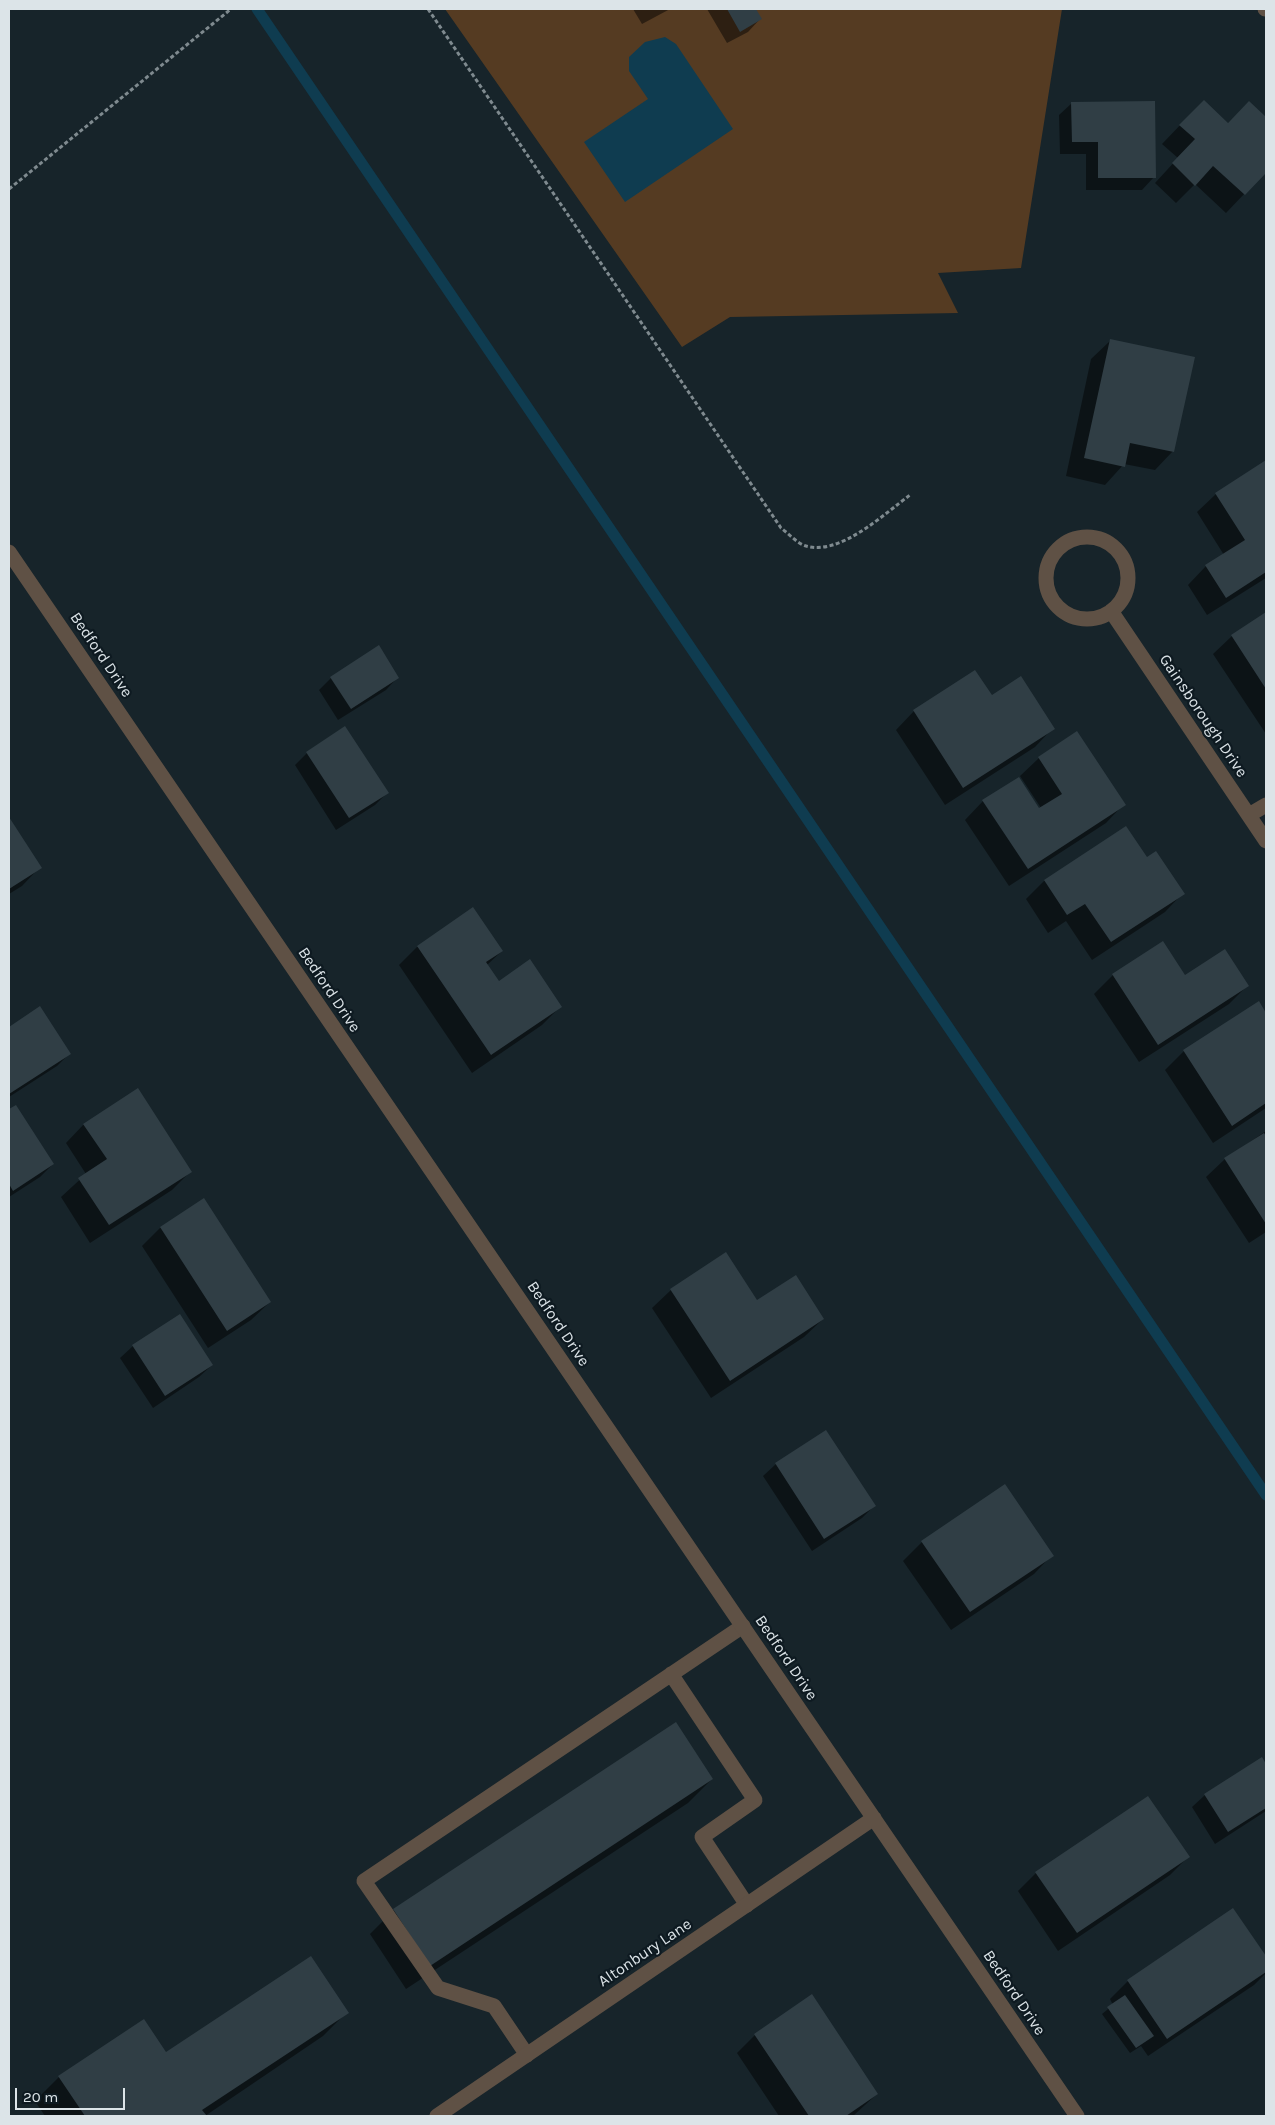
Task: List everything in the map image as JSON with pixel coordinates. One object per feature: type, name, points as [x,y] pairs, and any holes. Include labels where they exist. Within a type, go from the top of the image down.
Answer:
[{"type":"street","points":[[1078,537],[1092,537],[1106,541],[1117,549],[1125,561],[1128,574],[1127,588],[1121,601],[1111,611],[1099,617],[1086,619],[1073,617],[1061,611],[1052,601],[1047,589],[1045,576],[1048,563],[1055,551],[1066,542],[1078,537]]},
{"type":"street","name":"Bedford Drive","points":[[9,552],[1077,2116]]},
{"type":"street","name":"Gainsborough Drive","points":[[1111,611],[1266,841]]},
{"type":"street","points":[[1249,816],[1266,805]]},
{"type":"street","points":[[527,2055],[494,2006],[438,1988],[364,1881],[743,1626]]},
{"type":"street","points":[[670,1674],[755,1800],[702,1837],[747,1904]]},
{"type":"street","name":"Altonbury Lane","points":[[437,2116],[874,1818]]},
{"type":"path","points":[[9,189],[231,9]]},
{"type":"path","points":[[428,9],[781,528],[805,546],[829,546],[848,540],[910,495]]},
{"type":"shaded area","points":[[445,9],[1062,9],[1021,268],[938,273],[958,313],[730,317],[682,347]]},
{"type":"water","points":[[665,37],[676,44],[733,129],[625,202],[584,142],[648,99],[629,71],[629,57],[645,42]]},
{"type":"building","points":[[727,9],[756,9],[762,19],[740,32]]},
{"type":"building","points":[[1204,100],[1228,123],[1249,101],[1266,117],[1266,173],[1245,195],[1213,166],[1195,186],[1172,163],[1195,139],[1179,125]]},
{"type":"building","points":[[1155,101],[1156,178],[1098,178],[1098,142],[1072,142],[1071,102]]},
{"type":"building","points":[[1110,339],[1195,357],[1174,452],[1130,443],[1125,467],[1084,458]]},
{"type":"building","points":[[1266,460],[1266,572],[1226,598],[1205,565],[1245,540],[1215,493]]},
{"type":"building","points":[[1266,612],[1266,689],[1231,635]]},
{"type":"building","points":[[379,645],[399,678],[351,709],[330,677]]},
{"type":"building","points":[[975,670],[992,695],[1021,676],[1055,729],[963,788],[913,710]]},
{"type":"building","points":[[345,726],[389,793],[349,818],[306,752]]},
{"type":"building","points":[[1077,731],[1126,805],[1028,869],[982,800],[1019,777],[1039,808],[1062,794],[1038,757]]},
{"type":"building","points":[[9,817],[42,868],[9,889]]},
{"type":"building","points":[[1126,826],[1147,857],[1156,851],[1185,894],[1111,942],[1085,904],[1067,915],[1044,880]]},
{"type":"building","points":[[473,907],[503,951],[486,962],[499,981],[530,959],[562,1007],[491,1055],[417,946]]},
{"type":"building","points":[[1163,941],[1185,975],[1225,949],[1249,986],[1158,1045],[1112,974]]},
{"type":"building","points":[[1259,1001],[1266,1013],[1266,1103],[1232,1126],[1183,1050]]},
{"type":"building","points":[[40,1006],[71,1054],[9,1094],[9,1027]]},
{"type":"building","points":[[138,1088],[192,1172],[109,1225],[78,1178],[107,1159],[83,1124]]},
{"type":"building","points":[[16,1105],[54,1164],[13,1191],[9,1184],[9,1109]]},
{"type":"building","points":[[1264,1133],[1266,1136],[1266,1224],[1224,1158]]},
{"type":"building","points":[[204,1198],[271,1302],[227,1331],[160,1227]]},
{"type":"building","points":[[726,1252],[757,1300],[796,1275],[824,1319],[730,1381],[670,1289]]},
{"type":"building","points":[[180,1314],[213,1365],[165,1396],[132,1345]]},
{"type":"building","points":[[826,1430],[876,1506],[824,1539],[775,1463]]},
{"type":"building","points":[[1005,1484],[1054,1556],[970,1612],[921,1541]]},
{"type":"building","points":[[676,1722],[713,1779],[430,1966],[393,1909]]},
{"type":"building","points":[[1262,1757],[1266,1764],[1266,1808],[1228,1832],[1204,1794]]},
{"type":"building","points":[[1148,1796],[1190,1857],[1077,1933],[1035,1872]]},
{"type":"building","points":[[1233,1908],[1266,1956],[1266,1972],[1167,2039],[1127,1980]]},
{"type":"building","points":[[311,1956],[349,2013],[202,2110],[207,2116],[85,2116],[58,2076],[144,2019],[166,2052]]},
{"type":"building","points":[[812,1994],[878,2094],[846,2116],[809,2116],[754,2034]]},
{"type":"building","points":[[1125,1995],[1154,2036],[1136,2048],[1107,2007]]},
{"type":"waterway","points":[[257,9],[1266,1495]]}]
